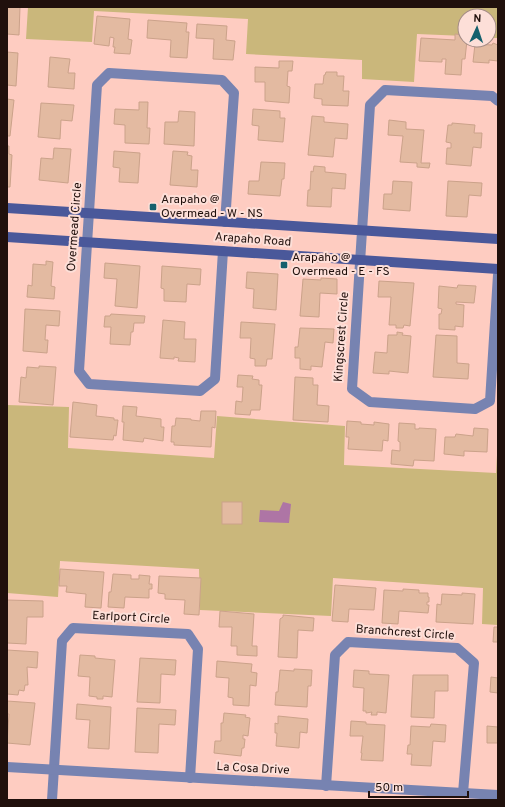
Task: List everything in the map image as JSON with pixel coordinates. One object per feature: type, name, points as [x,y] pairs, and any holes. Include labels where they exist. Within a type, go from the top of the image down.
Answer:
[{"type":"main road","name":"Arapaho Road","points":[[7,208],[498,239]]},
{"type":"main road","name":"Arapaho Road","points":[[7,237],[498,269]]},
{"type":"street","name":"Overmead Circle","points":[[223,251],[215,379],[200,391],[89,384],[79,371],[97,85],[109,73],[222,80],[234,93],[225,222]]},
{"type":"street","name":"Kingscrest Circle","points":[[498,102],[492,96],[385,90],[370,105],[352,389],[370,402],[475,409],[490,400],[498,275]]},
{"type":"street","name":"Earlport Circle","points":[[54,770],[62,641],[73,628],[188,634],[198,649],[190,778]]},
{"type":"street","name":"Branchcrest Circle","points":[[326,786],[335,656],[348,642],[457,648],[474,662],[463,793]]},
{"type":"street","name":"La Cosa Drive","points":[[7,768],[498,795]]},
{"type":"street","points":[[52,800],[54,770]]},
{"type":"shaded area","points":[[28,7],[498,7],[498,38],[497,8],[457,8],[457,36],[417,34],[414,82],[362,79],[362,60],[246,54],[248,19],[94,11],[92,42],[26,39]]},
{"type":"shaded area","points":[[7,405],[69,407],[68,448],[214,458],[217,416],[345,426],[344,465],[496,473],[498,437],[498,625],[482,624],[483,588],[333,578],[331,616],[200,610],[199,569],[60,561],[58,597],[7,593]]},
{"type":"shaded area","points":[[283,502],[291,504],[289,523],[259,522],[260,510],[279,511]]},
{"type":"building","points":[[7,7],[20,7],[19,35],[7,34]]},
{"type":"building","points":[[97,16],[130,19],[128,39],[132,40],[130,54],[114,53],[114,38],[110,37],[109,46],[94,44]]},
{"type":"building","points":[[148,20],[187,23],[186,32],[189,32],[187,58],[170,57],[171,40],[147,38]]},
{"type":"building","points":[[197,24],[227,26],[226,40],[235,41],[233,60],[213,59],[214,39],[196,38]]},
{"type":"building","points":[[455,34],[457,34],[457,48],[466,48],[465,59],[462,59],[461,75],[445,74],[446,59],[442,59],[442,62],[419,61],[421,38],[455,40]]},
{"type":"building","points":[[498,45],[498,61],[489,60],[489,63],[473,62],[475,48],[497,48]]},
{"type":"building","points":[[7,52],[18,53],[16,86],[7,85]]},
{"type":"building","points":[[50,57],[70,59],[68,73],[75,73],[74,89],[48,87]]},
{"type":"building","points":[[279,61],[293,61],[292,71],[288,71],[287,86],[290,87],[289,103],[265,101],[265,82],[255,82],[255,67],[279,68]]},
{"type":"building","points":[[326,72],[337,72],[337,76],[344,76],[343,91],[349,91],[348,106],[322,105],[322,99],[314,98],[315,84],[323,84],[324,75]]},
{"type":"building","points":[[7,99],[14,100],[10,136],[7,136]]},
{"type":"building","points":[[139,102],[148,102],[147,128],[150,128],[149,144],[125,143],[125,125],[114,124],[115,109],[139,110]]},
{"type":"building","points":[[41,103],[74,105],[72,121],[61,120],[60,139],[38,137]]},
{"type":"building","points":[[253,109],[280,111],[280,118],[285,118],[283,142],[258,140],[259,126],[252,125]]},
{"type":"building","points":[[179,111],[195,112],[194,146],[164,144],[165,122],[178,122]]},
{"type":"building","points":[[312,116],[324,117],[324,122],[348,124],[347,139],[335,138],[333,157],[308,155]]},
{"type":"building","points":[[389,120],[406,122],[406,129],[424,130],[421,163],[430,163],[429,168],[417,167],[417,163],[400,162],[403,136],[388,135]]},
{"type":"building","points":[[452,123],[475,125],[474,133],[482,133],[481,148],[473,147],[471,166],[446,164],[447,148],[451,148],[451,143],[446,142],[448,125],[452,125]]},
{"type":"building","points":[[7,146],[9,146],[9,154],[12,155],[10,187],[7,187]]},
{"type":"building","points":[[54,148],[71,149],[68,183],[39,180],[41,158],[53,159]]},
{"type":"building","points":[[114,151],[140,153],[138,183],[119,182],[120,168],[113,167]]},
{"type":"building","points":[[173,151],[188,152],[187,155],[192,156],[191,170],[198,170],[197,187],[170,185]]},
{"type":"building","points":[[261,162],[285,163],[284,179],[282,179],[280,196],[248,194],[249,181],[259,181]]},
{"type":"building","points":[[314,166],[325,167],[325,172],[346,174],[345,189],[332,188],[331,207],[307,206],[311,171],[313,172]]},
{"type":"building","points":[[393,181],[412,182],[410,211],[383,209],[384,194],[392,194]]},
{"type":"building","points":[[448,181],[482,183],[481,196],[469,195],[467,217],[446,216]]},
{"type":"building","points":[[46,261],[53,262],[51,286],[55,287],[54,299],[27,297],[28,285],[32,286],[33,264],[46,265]]},
{"type":"building","points":[[105,263],[140,266],[137,308],[115,306],[117,279],[104,278]]},
{"type":"building","points":[[162,266],[201,269],[200,285],[187,284],[186,302],[164,301],[164,289],[161,288]]},
{"type":"building","points":[[247,272],[278,274],[276,310],[253,308],[254,289],[246,288]]},
{"type":"building","points":[[321,278],[337,279],[337,294],[320,293],[319,317],[300,316],[303,279],[321,280]]},
{"type":"building","points":[[379,281],[414,283],[410,326],[404,325],[403,328],[396,328],[396,325],[389,325],[391,297],[378,297]]},
{"type":"building","points":[[458,285],[476,286],[474,303],[456,302],[456,304],[464,305],[463,327],[455,326],[455,330],[439,329],[439,314],[441,314],[442,309],[438,308],[439,286],[457,288]]},
{"type":"building","points":[[25,309],[60,311],[59,326],[46,325],[45,340],[48,340],[47,353],[23,351]]},
{"type":"building","points":[[111,314],[145,316],[144,323],[134,323],[133,332],[131,332],[130,345],[110,344],[111,327],[104,327],[105,316],[110,316]]},
{"type":"building","points":[[163,320],[185,322],[184,339],[196,339],[195,362],[178,361],[179,358],[174,357],[174,359],[160,358]]},
{"type":"building","points":[[241,322],[275,324],[272,359],[267,359],[266,366],[255,366],[255,359],[250,358],[251,338],[240,338]]},
{"type":"building","points":[[300,328],[334,329],[333,343],[325,342],[322,367],[311,366],[311,370],[300,369],[300,358],[295,358],[295,347],[298,347]]},
{"type":"building","points":[[397,332],[403,333],[402,335],[411,336],[408,373],[389,371],[389,374],[373,373],[375,352],[387,353],[388,335],[397,335]]},
{"type":"building","points":[[436,335],[457,336],[457,363],[469,364],[468,379],[433,377]]},
{"type":"building","points":[[39,366],[56,367],[53,405],[19,402],[21,377],[26,378],[27,367],[39,368]]},
{"type":"building","points":[[238,375],[253,376],[252,379],[259,380],[259,385],[262,385],[260,410],[251,410],[250,415],[235,414],[236,401],[242,402],[243,387],[237,387]]},
{"type":"building","points":[[295,377],[313,378],[313,385],[318,385],[317,405],[329,406],[328,422],[293,420]]},
{"type":"building","points":[[73,402],[97,405],[96,416],[114,418],[114,420],[118,420],[116,436],[114,435],[113,440],[70,437]]},
{"type":"building","points":[[123,406],[137,407],[136,416],[161,419],[161,427],[164,427],[163,441],[144,438],[143,442],[123,440]]},
{"type":"building","points":[[201,411],[216,411],[215,428],[212,427],[211,447],[174,445],[174,442],[171,442],[172,426],[175,426],[176,418],[200,421]]},
{"type":"building","points":[[347,421],[374,425],[374,422],[389,424],[388,441],[383,440],[382,451],[348,449],[349,437],[346,437]]},
{"type":"building","points":[[399,423],[415,424],[415,429],[436,429],[434,461],[414,460],[413,466],[391,464],[392,450],[400,451],[400,442],[398,441]]},
{"type":"building","points":[[474,428],[488,429],[487,452],[464,451],[464,456],[444,454],[445,437],[455,437],[456,434],[473,436]]},
{"type":"building","points":[[222,502],[242,502],[242,524],[222,524]]},
{"type":"building","points":[[60,569],[104,572],[101,608],[85,607],[86,594],[66,592],[67,586],[59,586]]},
{"type":"building","points":[[113,574],[131,575],[131,579],[139,579],[139,575],[150,576],[149,584],[152,584],[152,589],[149,589],[149,598],[125,597],[124,608],[108,607],[109,592],[111,592]]},
{"type":"building","points":[[159,576],[201,578],[199,615],[184,614],[185,600],[165,599],[165,594],[158,593]]},
{"type":"building","points":[[335,585],[376,588],[374,610],[349,609],[348,622],[332,621]]},
{"type":"building","points":[[403,589],[419,590],[419,593],[428,593],[428,613],[399,611],[398,624],[382,623],[384,590],[403,591]]},
{"type":"building","points":[[462,593],[475,594],[473,624],[436,622],[437,604],[441,605],[442,594],[462,595]]},
{"type":"building","points":[[7,600],[43,601],[43,617],[27,617],[26,644],[7,643]]},
{"type":"building","points":[[220,611],[254,614],[252,646],[257,646],[257,656],[237,655],[237,646],[231,646],[232,627],[219,627]]},
{"type":"building","points":[[283,615],[314,618],[313,631],[298,630],[297,658],[278,657],[280,619]]},
{"type":"building","points":[[494,627],[498,627],[498,642],[493,642]]},
{"type":"building","points":[[7,650],[38,652],[37,668],[27,667],[28,685],[25,685],[24,691],[19,690],[18,695],[7,694]]},
{"type":"building","points":[[80,655],[115,660],[112,697],[103,696],[103,699],[97,699],[97,697],[89,696],[90,677],[78,676]]},
{"type":"building","points":[[140,658],[176,660],[175,675],[161,674],[160,703],[137,702]]},
{"type":"building","points":[[217,661],[252,664],[251,672],[257,673],[256,686],[250,685],[249,706],[233,705],[233,698],[228,697],[229,678],[216,677]]},
{"type":"building","points":[[294,669],[312,670],[311,686],[308,686],[307,707],[275,705],[280,670],[294,671]]},
{"type":"building","points":[[354,670],[369,671],[369,674],[389,675],[386,713],[377,712],[377,715],[371,715],[372,712],[366,713],[366,711],[363,711],[364,688],[353,687]]},
{"type":"building","points":[[413,675],[448,675],[448,691],[435,691],[434,718],[411,717]]},
{"type":"building","points":[[491,677],[498,678],[498,693],[490,692]]},
{"type":"building","points":[[7,701],[35,703],[30,745],[7,743],[9,714],[7,714]]},
{"type":"building","points":[[77,704],[111,707],[109,749],[88,748],[90,720],[76,719]]},
{"type":"building","points":[[137,708],[176,710],[175,725],[159,724],[158,753],[135,752]]},
{"type":"building","points":[[224,713],[246,715],[245,717],[250,718],[248,736],[243,735],[243,739],[245,739],[241,756],[214,753],[215,741],[221,741],[221,723],[223,723]]},
{"type":"building","points":[[278,716],[308,719],[307,733],[300,732],[299,748],[276,746],[277,733],[275,733],[275,723],[278,724]]},
{"type":"building","points":[[351,721],[366,722],[366,724],[385,725],[383,761],[361,760],[363,736],[350,736]]},
{"type":"building","points":[[431,724],[446,725],[445,742],[433,741],[431,766],[411,765],[412,754],[407,754],[408,745],[410,745],[411,726],[430,727]]},
{"type":"building","points":[[487,726],[498,727],[498,743],[487,743]]},
{"type":"place","name":"Arapaho @ Overmead - W - NS","points":[[153,207]]},
{"type":"place","name":"Arapaho @ Overmead - E - FS","points":[[284,265]]}]
